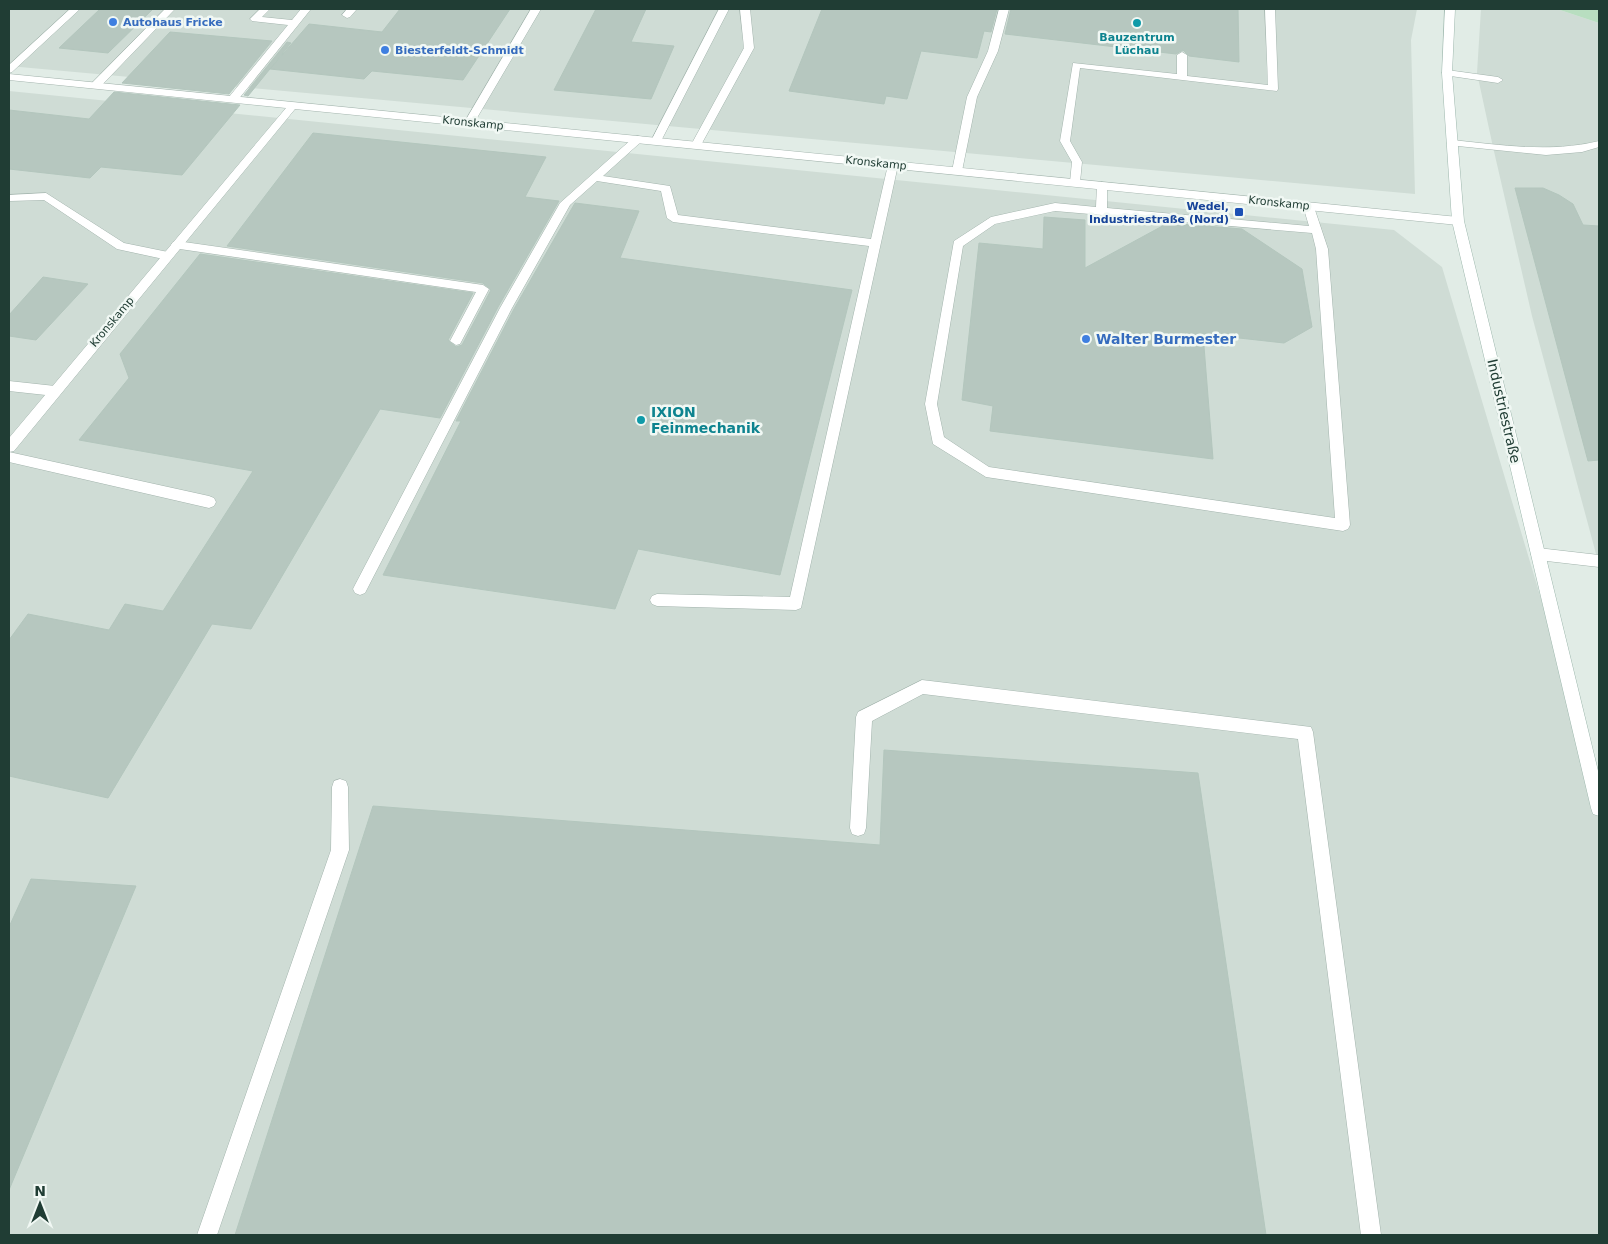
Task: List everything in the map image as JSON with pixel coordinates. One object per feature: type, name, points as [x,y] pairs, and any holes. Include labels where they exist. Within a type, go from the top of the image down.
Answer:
[{"type":"street","points":[[9,70],[75,9]]},
{"type":"street","points":[[95,86],[170,9]]},
{"type":"street","points":[[265,9],[255,19],[294,23]]},
{"type":"street","points":[[233,99],[306,9]]},
{"type":"street","points":[[468,123],[536,9]]},
{"type":"street","points":[[656,141],[724,9]]},
{"type":"street","points":[[696,145],[749,48],[746,9]]},
{"type":"street","points":[[957,171],[972,97],[993,51],[1004,9]]},
{"type":"street","points":[[1075,182],[1077,162],[1066,141],[1076,65],[1274,89],[1270,9]]},
{"type":"street","name":"Industriestraße","points":[[1450,9],[1448,73],[1458,221],[1599,808]]},
{"type":"street","points":[[1182,55],[1182,78]]},
{"type":"street","points":[[1448,73],[1498,80]]},
{"type":"street","name":"Kronskamp","points":[[9,77],[1458,221]]},
{"type":"street","name":"Kronskamp","points":[[9,447],[293,105]]},
{"type":"street","points":[[360,589],[506,308],[566,203],[597,178],[638,140]]},
{"type":"street","points":[[1452,144],[1535,150],[1584,150],[1599,144]]},
{"type":"street","points":[[657,600],[796,604],[893,165]]},
{"type":"street","points":[[597,178],[666,188],[673,218],[876,243]]},
{"type":"street","points":[[1101,210],[1102,185]]},
{"type":"street","points":[[9,198],[46,196],[121,246],[168,256]]},
{"type":"street","points":[[1309,206],[1317,230],[1322,249],[1342,525],[986,472],[938,440],[931,404],[958,244],[991,221],[1055,206],[1317,230]]},
{"type":"street","points":[[177,245],[483,289],[456,341]]},
{"type":"street","points":[[9,386],[55,392]]},
{"type":"street","points":[[9,457],[208,502]]},
{"type":"street","points":[[1538,554],[1599,561]]},
{"type":"street","points":[[858,828],[864,717],[922,686],[1305,732],[1371,1235]]},
{"type":"street","points":[[207,1235],[340,850],[340,787]]},
{"type":"shaded area","points":[[9,9],[1417,9],[1411,40],[1415,194],[9,66]]},
{"type":"shaded area","points":[[1481,9],[1557,9],[1599,23],[1599,565],[1532,316],[1477,73]]},
{"type":"shaded area","points":[[9,91],[1394,230],[1442,267],[1599,793],[1599,1235],[9,1235]]},
{"type":"green space","points":[[1557,9],[1599,9],[1599,23]]},
{"type":"building","name":"Autohaus Fricke","points":[[100,9],[153,9],[108,53],[59,48]]},
{"type":"building","name":"Biesterfeldt-Schmidt","points":[[400,9],[510,9],[463,80],[372,71],[364,79],[270,69],[309,24],[382,32]]},
{"type":"building","points":[[596,9],[646,9],[631,42],[674,46],[651,99],[554,90]]},
{"type":"building","points":[[822,9],[997,9],[991,32],[984,31],[977,58],[921,51],[907,99],[886,96],[884,104],[789,91]]},
{"type":"building","name":"Bauzentrum Lüchau","points":[[1011,9],[1238,9],[1239,62],[1189,56],[1183,50],[1176,54],[1005,34]]},
{"type":"building","points":[[170,32],[272,41],[229,94],[122,83]]},
{"type":"building","points":[[287,42],[291,43],[248,96],[244,95]]},
{"type":"building","points":[[114,92],[240,105],[182,175],[101,167],[90,178],[9,169],[9,110],[89,119]]},
{"type":"building","points":[[313,133],[546,157],[525,197],[559,201],[498,307],[440,418],[380,409],[251,629],[212,624],[108,798],[9,776],[9,640],[28,614],[109,630],[125,604],[163,611],[253,471],[79,440],[129,378],[120,354],[200,254],[473,293],[448,340],[456,347],[462,345],[491,290],[483,283],[227,246]]},
{"type":"building","points":[[1515,188],[1543,188],[1559,195],[1573,204],[1583,225],[1599,226],[1599,460],[1588,461]]},
{"type":"building","name":"IXION Feinmechanik","points":[[575,203],[639,211],[620,258],[852,290],[780,575],[638,549],[615,609],[383,575],[461,421],[456,421],[514,309]]},
{"type":"building","name":"Walter Burmester","points":[[1044,217],[1085,220],[1085,268],[1168,223],[1242,229],[1302,269],[1312,327],[1284,343],[1203,334],[1213,459],[990,431],[993,406],[962,400],[979,243],[1043,249]]},
{"type":"building","points":[[43,277],[88,284],[36,340],[9,336],[9,315]]},
{"type":"building","points":[[884,750],[1198,773],[1266,1235],[235,1235],[373,806],[880,845]]},
{"type":"building","points":[[31,879],[136,886],[9,1190],[9,927]]},
{"type":"place","name":"Autohaus Fricke","points":[[113,22]]},
{"type":"place","name":"Bauzentrum Lüchau","points":[[1137,23]]},
{"type":"place","name":"Biesterfeldt-Schmidt","points":[[385,50]]},
{"type":"place","name":"Wedel, Industriestraße (Nord)","points":[[1239,212]]},
{"type":"place","name":"Walter Burmester","points":[[1086,339]]},
{"type":"place","name":"IXION Feinmechanik","points":[[641,420]]}]
